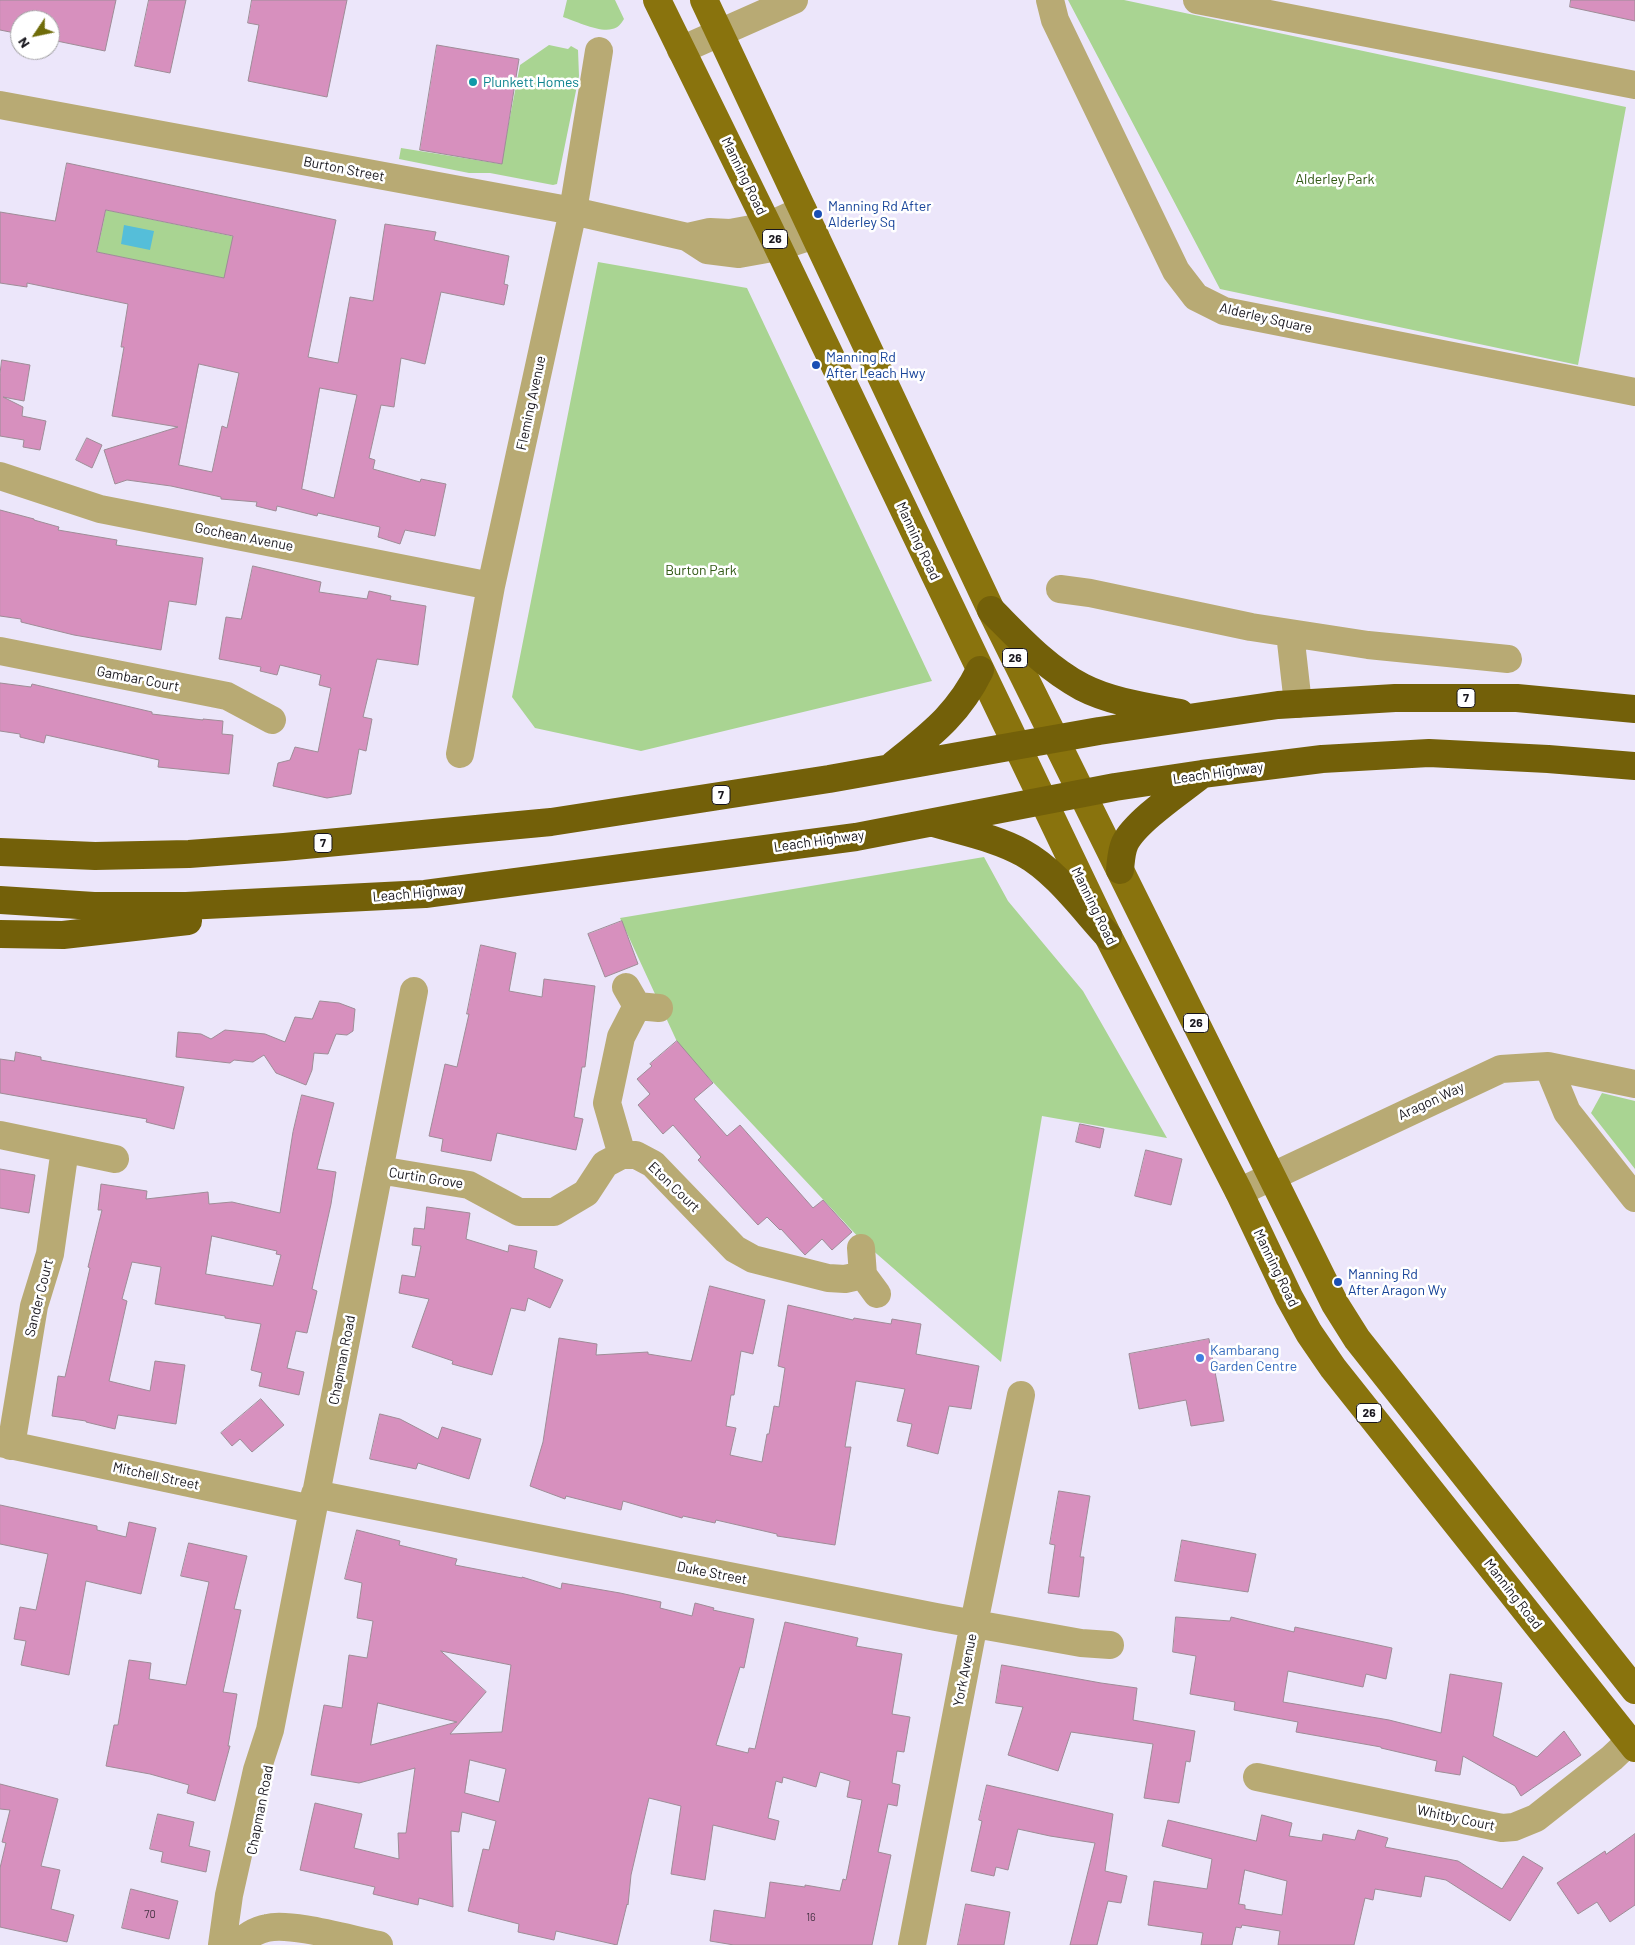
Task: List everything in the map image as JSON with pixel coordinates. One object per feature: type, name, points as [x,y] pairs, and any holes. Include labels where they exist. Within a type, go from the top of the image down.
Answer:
[{"type":"highway","points":[[992,610],[1044,662],[1084,688],[1146,706],[1199,716]]},
{"type":"highway","points":[[891,767],[940,726],[970,691],[980,670]]},
{"type":"highway","name":"7","points":[[0,852],[95,856],[218,852],[550,822],[829,779],[1055,738],[1199,716],[1298,704],[1395,698],[1517,698],[1635,709]]},
{"type":"highway","name":"Leach Highway","points":[[0,900],[94,906],[177,906],[425,894],[856,837],[1081,794],[1202,774],[1322,759],[1429,753],[1548,759],[1635,766]]},
{"type":"highway","points":[[1120,870],[1121,853],[1130,836],[1147,819],[1202,774]]},
{"type":"highway","points":[[931,822],[1006,845],[1024,853],[1052,876],[1108,936]]},
{"type":"highway","points":[[0,840],[95,856]]},
{"type":"highway","points":[[0,934],[63,935],[425,894]]},
{"type":"main road","name":"Manning Road","points":[[657,0],[773,236],[1108,936],[1289,1297],[1309,1333],[1333,1368],[1632,1744]]},
{"type":"main road","name":"26","points":[[704,0],[1081,794],[1273,1175],[1335,1304],[1357,1339],[1635,1690]]},
{"type":"street","points":[[681,50],[794,0]]},
{"type":"street","name":"Alderley Square","points":[[1050,0],[1055,20],[1176,271],[1196,297],[1224,311],[1635,392]]},
{"type":"street","points":[[1198,0],[1635,85]]},
{"type":"street","name":"Fleming Avenue","points":[[460,754],[491,586],[573,211],[599,51]]},
{"type":"street","name":"Burton Street","points":[[0,105],[573,211],[687,237],[707,250],[739,254],[773,236],[803,210]]},
{"type":"street","name":"Burton Street","points":[[773,236],[815,235]]},
{"type":"street","name":"Gochean Avenue","points":[[0,476],[100,509],[491,586]]},
{"type":"street","points":[[1060,590],[1090,593],[1252,628],[1368,645],[1508,659]]},
{"type":"street","points":[[1290,633],[1298,704]]},
{"type":"street","name":"Gambar Court","points":[[0,651],[227,696],[272,720]]},
{"type":"street","name":"Chapman Road","points":[[222,1945],[236,1864],[257,1770],[270,1730],[414,991]]},
{"type":"street","points":[[622,1155],[607,1103],[621,1037],[641,1000]]},
{"type":"street","points":[[1548,1066],[1567,1112],[1635,1198]]},
{"type":"street","name":"Aragon Way","points":[[1238,1192],[1501,1069],[1548,1066],[1635,1084]]},
{"type":"street","points":[[0,1135],[115,1159]]},
{"type":"street","name":"Sander Court","points":[[6,1444],[34,1306],[50,1254],[65,1149]]},
{"type":"street","name":"Eton Court","points":[[622,1155],[636,1154],[653,1164],[735,1249],[753,1259],[828,1278],[870,1284],[861,1248]]},
{"type":"street","name":"Curtin Grove","points":[[379,1170],[469,1185],[519,1212],[554,1212],[586,1193],[605,1164],[622,1155]]},
{"type":"street","name":"York Avenue","points":[[912,1945],[1020,1395]]},
{"type":"street","name":"Mitchell Street","points":[[6,1444],[314,1502]]},
{"type":"street","name":"Duke Street","points":[[314,1502],[974,1624],[1081,1643],[1110,1645]]},
{"type":"street","name":"Whitby Court","points":[[1257,1777],[1502,1828],[1514,1827],[1536,1818],[1632,1744]]},
{"type":"street","points":[[237,1945],[250,1934],[269,1927],[288,1927],[379,1945]]},
{"type":"green space","points":[[567,0],[615,0],[624,19],[616,28],[607,30],[588,26],[563,17]]},
{"type":"green space","name":"Alderley Park","points":[[1068,0],[1124,0],[1626,107],[1578,365],[1220,289]]},
{"type":"green space","points":[[549,45],[568,49],[571,46],[578,50],[579,76],[557,184],[553,185],[490,173],[469,173],[399,159],[401,148],[501,164],[520,65]]},
{"type":"green space","points":[[106,210],[279,246],[271,288],[97,252]]},
{"type":"green space","name":"Burton Park","points":[[598,262],[747,288],[932,681],[641,751],[535,728],[512,697]]},
{"type":"green space","points":[[984,857],[1008,901],[1083,991],[1167,1138],[1042,1116],[1001,1362],[862,1241],[679,1046],[620,918]]},
{"type":"green space","points":[[1602,1093],[1635,1101],[1635,1169],[1591,1113]]},
{"type":"water","points":[[124,225],[154,231],[150,250],[121,244]]},
{"type":"building","points":[[0,0],[116,0],[105,51],[60,42],[60,10],[10,10],[10,32],[0,30]]},
{"type":"building","points":[[149,0],[186,0],[170,73],[135,66]]},
{"type":"building","points":[[252,0],[347,0],[327,97],[248,81],[259,25],[248,23]]},
{"type":"building","points":[[1571,0],[1635,0],[1635,21],[1570,7]]},
{"type":"building","name":"Plunkett Homes","points":[[437,45],[519,59],[502,164],[420,150]]},
{"type":"building","points":[[67,163],[336,220],[308,357],[338,363],[350,297],[373,301],[385,224],[436,232],[434,240],[509,256],[504,284],[508,285],[504,305],[441,292],[425,364],[401,358],[394,407],[381,405],[369,458],[375,460],[373,469],[420,482],[421,479],[446,484],[435,536],[405,530],[400,544],[378,537],[380,527],[318,513],[317,516],[277,506],[276,511],[256,506],[257,502],[221,499],[221,497],[171,486],[127,480],[115,484],[104,450],[178,427],[112,416],[124,347],[121,347],[128,304],[27,283],[27,287],[0,283],[0,212],[55,221]],"holes":[[[106,210],[233,236],[224,278],[97,252]],[[199,364],[239,373],[227,428],[222,426],[212,472],[179,465]],[[320,388],[357,395],[334,498],[302,489]]]},
{"type":"building","points":[[2,360],[30,365],[24,401],[3,397],[23,407],[22,416],[46,421],[40,450],[23,447],[24,440],[0,436],[0,374]]},
{"type":"building","points":[[87,438],[102,445],[92,468],[76,460]]},
{"type":"building","points":[[0,510],[59,527],[58,530],[117,540],[116,545],[203,558],[196,605],[169,601],[161,650],[74,635],[21,622],[21,619],[0,616]]},
{"type":"building","points":[[253,566],[321,582],[319,592],[367,599],[369,591],[391,596],[390,600],[426,606],[418,665],[377,659],[363,717],[372,719],[366,751],[359,749],[351,794],[327,798],[273,786],[278,763],[290,760],[295,747],[318,752],[331,688],[319,685],[321,675],[280,665],[277,675],[260,671],[261,667],[219,659],[226,617],[241,619]]},
{"type":"building","points":[[0,683],[31,687],[32,684],[152,712],[152,714],[223,721],[222,734],[233,735],[229,774],[158,767],[159,760],[46,735],[44,743],[20,737],[20,734],[0,731]]},
{"type":"building","points":[[622,921],[638,964],[605,977],[588,934]]},
{"type":"building","points":[[481,945],[516,953],[509,991],[542,997],[544,979],[595,986],[585,1067],[582,1067],[574,1117],[583,1119],[576,1150],[497,1133],[491,1161],[441,1151],[443,1139],[429,1136],[445,1064],[457,1067],[469,1014],[467,1014]]},
{"type":"building","points":[[320,1001],[339,1003],[355,1009],[353,1031],[347,1035],[336,1034],[328,1054],[314,1053],[312,1070],[306,1085],[276,1073],[264,1055],[253,1062],[234,1060],[230,1063],[176,1057],[178,1032],[201,1034],[211,1039],[225,1030],[265,1034],[285,1042],[295,1017],[312,1019]]},
{"type":"building","points":[[677,1041],[713,1083],[694,1099],[727,1136],[740,1125],[813,1208],[823,1200],[852,1232],[832,1250],[822,1239],[805,1255],[767,1217],[758,1225],[698,1160],[701,1157],[673,1125],[663,1134],[638,1105],[650,1094],[637,1079],[652,1066],[650,1064]]},
{"type":"building","points":[[16,1052],[41,1057],[41,1060],[184,1087],[174,1129],[146,1122],[147,1119],[0,1093],[0,1059],[14,1061]]},
{"type":"building","points":[[302,1095],[334,1103],[317,1169],[336,1172],[331,1204],[312,1289],[317,1291],[307,1333],[296,1331],[287,1368],[304,1372],[299,1395],[259,1386],[262,1373],[251,1370],[261,1324],[155,1304],[161,1267],[132,1262],[122,1299],[127,1301],[109,1381],[150,1391],[155,1361],[185,1365],[176,1424],[118,1415],[115,1429],[86,1421],[52,1416],[58,1376],[65,1377],[90,1268],[88,1267],[102,1210],[98,1210],[101,1184],[147,1191],[146,1199],[208,1192],[209,1204],[232,1202],[280,1213],[293,1132]],"holes":[[[212,1236],[277,1251],[276,1254],[281,1255],[273,1286],[206,1274]]]},
{"type":"building","points":[[1080,1124],[1104,1129],[1100,1148],[1076,1142]]},
{"type":"building","points":[[1146,1150],[1182,1159],[1171,1205],[1135,1196]]},
{"type":"building","points":[[0,1169],[35,1175],[29,1213],[0,1208]]},
{"type":"building","points":[[427,1207],[470,1213],[466,1239],[508,1252],[509,1245],[537,1251],[534,1268],[563,1280],[550,1308],[528,1298],[525,1311],[511,1308],[492,1375],[452,1364],[453,1361],[412,1347],[429,1299],[399,1293],[402,1275],[415,1277],[421,1246],[412,1245],[414,1228],[424,1229]]},
{"type":"building","points":[[710,1286],[765,1300],[753,1354],[741,1351],[734,1395],[731,1395],[726,1426],[736,1428],[730,1455],[762,1462],[774,1406],[779,1407],[785,1368],[778,1366],[788,1305],[853,1320],[854,1318],[891,1324],[892,1319],[921,1324],[916,1354],[979,1366],[971,1409],[949,1406],[938,1454],[907,1446],[912,1424],[897,1421],[905,1389],[856,1381],[845,1447],[851,1447],[835,1545],[777,1536],[777,1534],[716,1520],[715,1523],[683,1516],[682,1518],[623,1501],[621,1510],[566,1496],[565,1499],[530,1486],[543,1442],[559,1338],[597,1344],[596,1355],[648,1352],[648,1354],[691,1361]]},
{"type":"building","points":[[1209,1339],[1224,1421],[1191,1426],[1186,1400],[1139,1409],[1129,1354]]},
{"type":"building","points":[[261,1399],[284,1425],[252,1452],[240,1439],[232,1446],[221,1433]]},
{"type":"building","points":[[380,1414],[400,1419],[438,1439],[442,1427],[481,1439],[469,1479],[418,1463],[416,1469],[370,1459]]},
{"type":"building","points":[[1059,1491],[1090,1496],[1080,1557],[1084,1557],[1079,1597],[1048,1593],[1055,1545],[1050,1544]]},
{"type":"building","points":[[0,1505],[97,1526],[97,1530],[126,1537],[129,1522],[156,1528],[141,1594],[86,1581],[69,1675],[21,1665],[26,1641],[14,1639],[20,1607],[36,1610],[48,1554],[0,1544]]},
{"type":"building","points":[[357,1530],[400,1541],[399,1545],[457,1559],[455,1565],[522,1577],[561,1589],[562,1583],[620,1593],[661,1602],[660,1608],[692,1616],[695,1603],[714,1608],[713,1610],[754,1619],[744,1668],[740,1667],[716,1745],[748,1753],[749,1748],[755,1749],[785,1622],[858,1638],[856,1646],[902,1654],[892,1714],[910,1717],[904,1752],[897,1751],[892,1783],[900,1785],[897,1806],[888,1804],[878,1852],[891,1855],[872,1945],[734,1945],[710,1941],[714,1910],[765,1918],[770,1882],[840,1891],[843,1879],[846,1880],[862,1800],[847,1797],[850,1781],[820,1772],[816,1787],[783,1777],[782,1783],[776,1781],[768,1818],[779,1821],[775,1840],[713,1825],[705,1880],[671,1874],[681,1806],[649,1798],[631,1875],[628,1905],[617,1945],[556,1931],[554,1940],[518,1932],[519,1924],[468,1911],[483,1849],[489,1850],[496,1821],[462,1812],[459,1832],[451,1831],[453,1907],[419,1898],[418,1905],[373,1894],[375,1887],[300,1870],[315,1803],[362,1814],[354,1848],[399,1859],[398,1833],[406,1833],[415,1768],[359,1783],[311,1775],[324,1705],[342,1708],[349,1655],[367,1658],[373,1621],[357,1618],[362,1583],[345,1579]],"holes":[[[441,1651],[511,1665],[502,1732],[450,1734],[486,1692]],[[378,1703],[457,1722],[371,1745]],[[470,1760],[506,1769],[499,1802],[465,1793]]]},
{"type":"building","points":[[1182,1540],[1256,1554],[1248,1592],[1175,1581]]},
{"type":"building","points":[[189,1543],[247,1556],[234,1609],[241,1610],[223,1692],[237,1694],[228,1746],[230,1746],[215,1801],[187,1793],[189,1785],[150,1774],[106,1766],[114,1725],[118,1725],[129,1660],[151,1663],[149,1679],[186,1685],[209,1582],[181,1576]]},
{"type":"building","points":[[1176,1617],[1230,1621],[1231,1617],[1294,1632],[1295,1627],[1392,1648],[1386,1679],[1366,1674],[1363,1687],[1288,1671],[1283,1702],[1389,1720],[1441,1733],[1450,1674],[1502,1683],[1493,1736],[1537,1757],[1564,1731],[1581,1755],[1521,1796],[1515,1786],[1463,1756],[1460,1775],[1435,1771],[1437,1761],[1381,1747],[1296,1732],[1298,1722],[1234,1710],[1235,1702],[1190,1694],[1196,1656],[1173,1652]]},
{"type":"building","points":[[1002,1665],[1137,1688],[1133,1720],[1195,1731],[1190,1762],[1186,1761],[1179,1803],[1144,1798],[1153,1744],[1071,1732],[1058,1771],[1008,1755],[1023,1707],[996,1703]]},
{"type":"building","points":[[0,1784],[58,1799],[41,1866],[60,1870],[51,1909],[74,1915],[67,1942],[0,1927],[0,1868],[6,1843],[2,1842],[10,1810],[0,1809]]},
{"type":"building","points":[[987,1785],[1113,1814],[1105,1871],[1127,1876],[1121,1903],[1108,1901],[1097,1945],[1070,1945],[1095,1843],[1018,1829],[1008,1870],[996,1867],[994,1876],[971,1871],[982,1821],[979,1820]]},
{"type":"building","points":[[158,1814],[194,1822],[189,1846],[210,1851],[206,1872],[161,1862],[163,1852],[150,1849]]},
{"type":"building","points":[[1262,1815],[1292,1823],[1289,1836],[1322,1841],[1323,1834],[1355,1840],[1358,1830],[1388,1838],[1385,1847],[1458,1861],[1502,1889],[1523,1856],[1543,1868],[1510,1921],[1446,1880],[1425,1876],[1421,1897],[1375,1889],[1373,1900],[1365,1898],[1354,1945],[1278,1945],[1280,1931],[1242,1925],[1241,1928],[1236,1927],[1232,1945],[1201,1945],[1203,1933],[1148,1925],[1154,1881],[1207,1889],[1212,1859],[1162,1846],[1168,1820],[1256,1841]],"holes":[[[1245,1870],[1287,1881],[1282,1915],[1245,1909],[1245,1905],[1239,1904]]]},
{"type":"building","points":[[1635,1834],[1635,1905],[1610,1922],[1597,1902],[1578,1914],[1557,1883],[1605,1851],[1606,1854]]},
{"type":"building","points":[[131,1889],[178,1901],[169,1939],[122,1928]]},
{"type":"building","points":[[966,1904],[1010,1912],[1004,1945],[958,1945]]},
{"type":"place","name":"Plunkett Homes","points":[[473,82]]},
{"type":"place","name":"Manning Rd After Alderley Sq","points":[[818,214]]},
{"type":"place","name":"Manning Rd After Leach Hwy","points":[[816,365]]},
{"type":"place","name":"Manning Rd After Aragon Wy","points":[[1338,1282]]},
{"type":"place","name":"Kambarang Garden Centre","points":[[1200,1358]]}]
